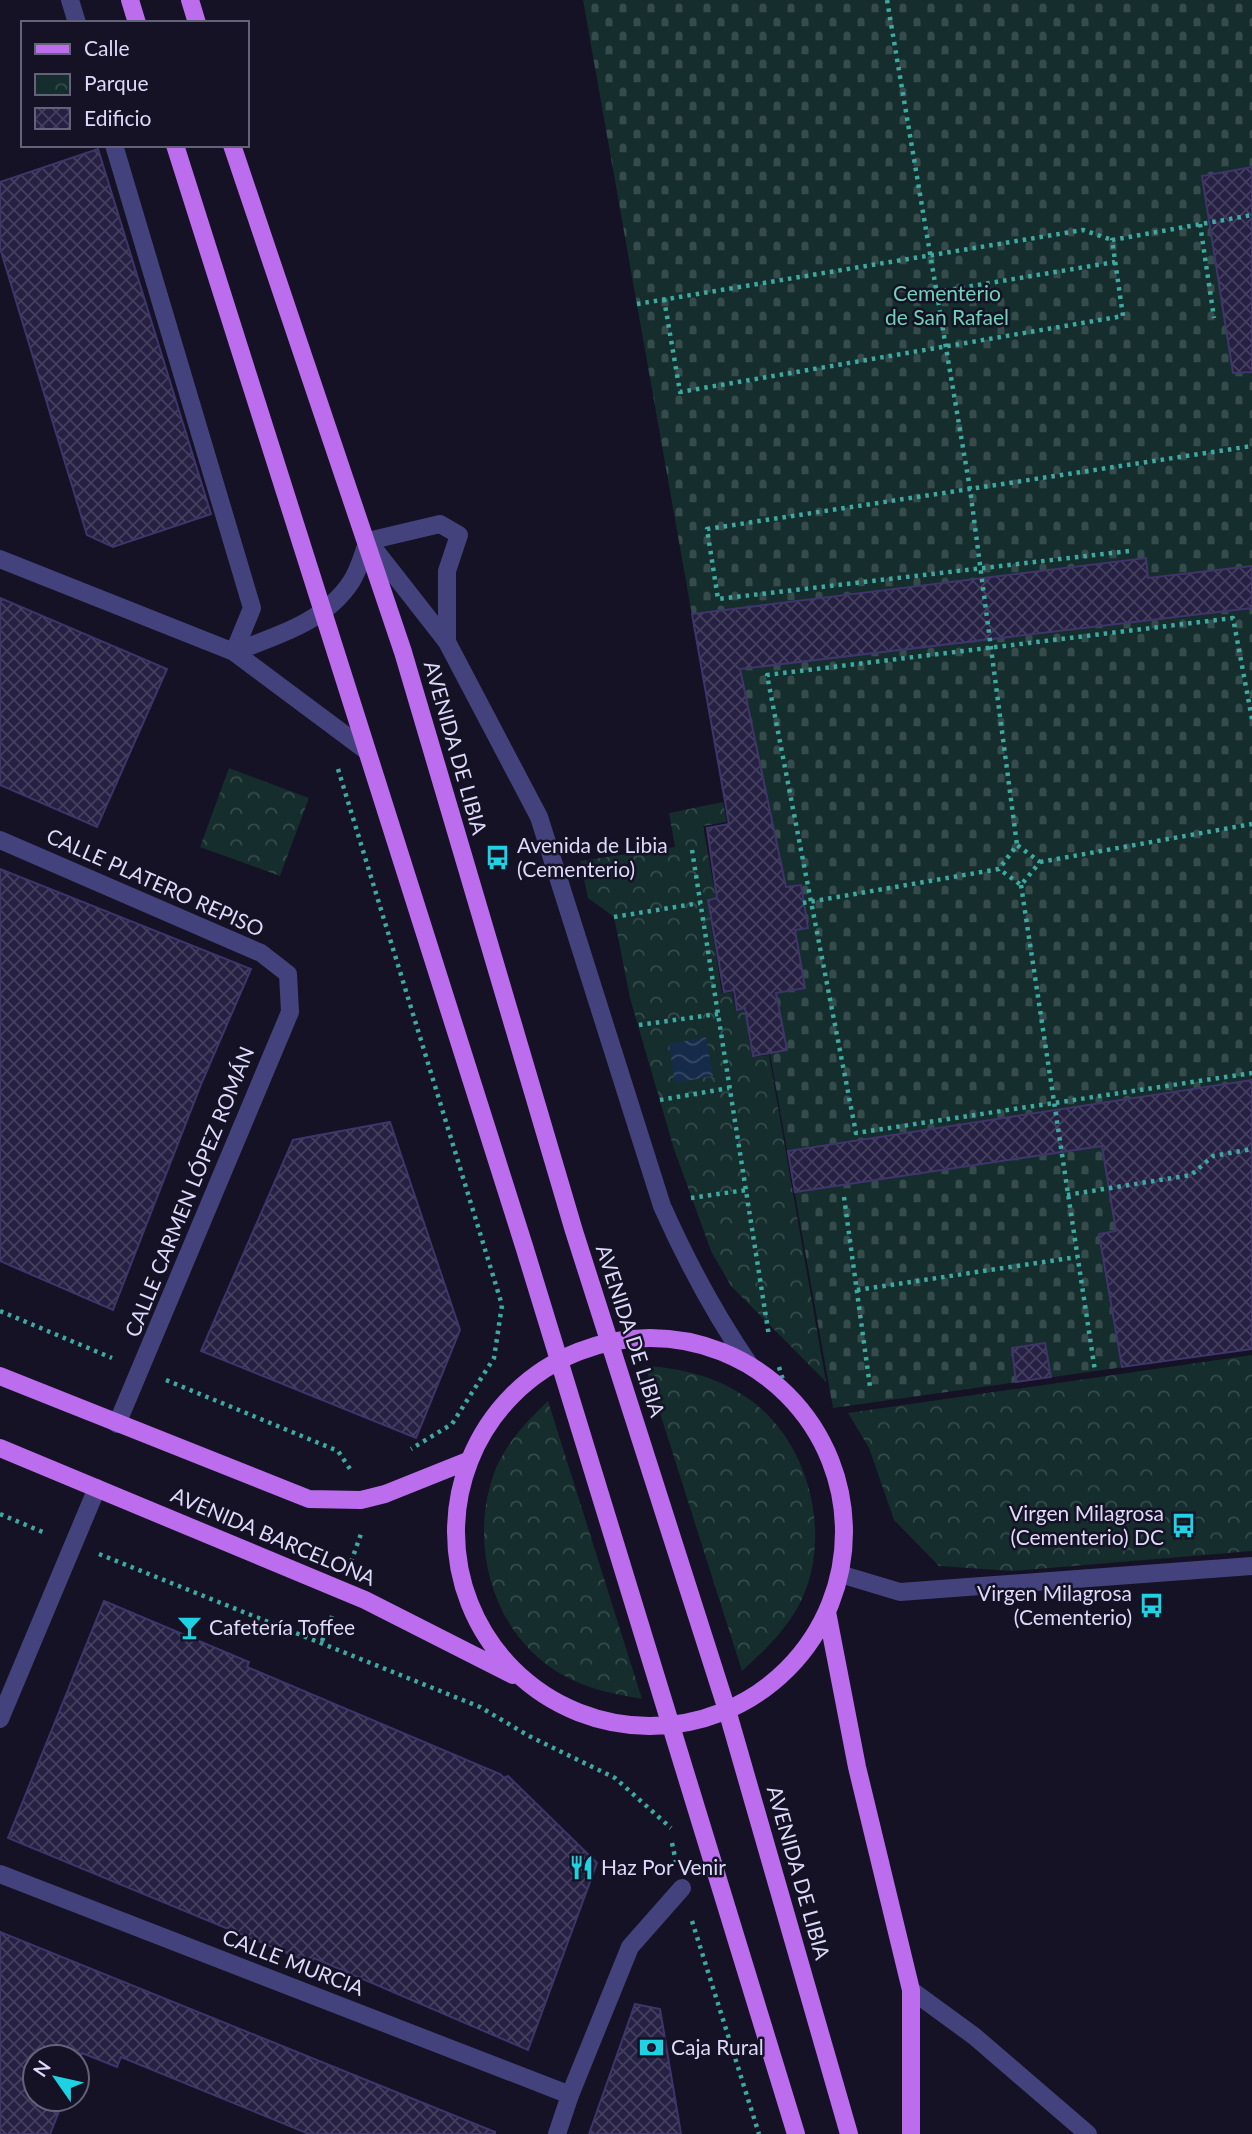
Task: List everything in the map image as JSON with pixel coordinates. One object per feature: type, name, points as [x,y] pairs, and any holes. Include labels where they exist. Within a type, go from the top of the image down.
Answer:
[{"type":"main road","points":[[130,0],[136,21]]},
{"type":"main road","points":[[190,0],[196,21]]},
{"type":"main road","points":[[177,147],[524,1246],[673,1725],[796,2134]]},
{"type":"main road","name":"AVENIDA DE LIBIA","points":[[233,147],[368,541],[609,1342],[727,1710],[849,2134]]},
{"type":"main road","points":[[645,1338],[681,1340],[716,1349],[749,1364],[787,1393],[817,1432],[837,1477],[845,1525],[840,1574],[827,1612],[802,1653],[768,1686],[727,1710],[673,1725],[619,1724],[567,1708],[523,1679],[491,1644],[465,1589],[457,1554],[457,1506],[470,1460],[491,1420],[521,1387],[558,1361],[609,1342],[645,1338]]},
{"type":"main road","points":[[0,1376],[309,1499],[361,1500],[385,1494],[470,1460]]},
{"type":"main road","name":"AVENIDA BARCELONA","points":[[0,1448],[342,1591],[523,1679]]},
{"type":"main road","points":[[827,1612],[857,1767],[911,1990],[911,2134]]},
{"type":"street","points":[[70,0],[76,21]]},
{"type":"street","points":[[115,147],[252,608],[234,652]]},
{"type":"street","points":[[234,652],[295,628],[323,612],[351,582],[368,541],[440,524],[459,535],[447,571],[447,642]]},
{"type":"street","name":"AVENIDA DE LIBIA","points":[[368,541],[447,642],[539,817],[662,1206],[700,1286],[749,1364]]},
{"type":"street","points":[[0,559],[234,652],[365,749]]},
{"type":"street","name":"CALLE PLATERO REPISO","points":[[0,840],[261,953],[288,974]]},
{"type":"street","name":"CALLE CARMEN LÓPEZ ROMÁN","points":[[117,1424],[290,1012],[288,974]]},
{"type":"street","points":[[0,1719],[97,1488]]},
{"type":"street","points":[[840,1574],[900,1592],[1252,1566]]},
{"type":"street","name":"CALLE MURCIA","points":[[0,1874],[570,2095]]},
{"type":"street","points":[[556,2134],[630,1947],[682,1888]]},
{"type":"street","points":[[911,1990],[974,2036],[1088,2134]]},
{"type":"path","points":[[803,903],[999,869],[1017,845],[970,489],[887,0]]},
{"type":"path","points":[[637,303],[1083,230],[1112,240],[1252,215]]},
{"type":"path","points":[[1200,224],[1214,318]]},
{"type":"path","points":[[664,299],[680,392],[1123,316],[1112,240]]},
{"type":"path","points":[[936,292],[1115,262]]},
{"type":"path","points":[[1129,551],[719,599],[707,529],[1252,446]]},
{"type":"path","points":[[1252,719],[1233,618],[766,675],[813,901],[856,1133],[1252,1073]]},
{"type":"path","points":[[1021,885],[1040,862],[1252,824]]},
{"type":"path","points":[[1017,845],[1040,862]]},
{"type":"path","points":[[692,850],[772,1346]]},
{"type":"path","points":[[999,869],[1021,885],[1095,1371]]},
{"type":"path","points":[[614,917],[700,903]]},
{"type":"path","points":[[639,1025],[718,1014]]},
{"type":"path","points":[[660,1100],[729,1088]]},
{"type":"path","points":[[1067,1195],[1191,1175],[1213,1156],[1252,1149]]},
{"type":"path","points":[[690,1199],[746,1190]]},
{"type":"path","points":[[844,1197],[870,1387]]},
{"type":"path","points":[[857,1290],[1077,1257]]},
{"type":"path","points":[[409,1450],[452,1424],[494,1358],[502,1305]]},
{"type":"path","points":[[0,1311],[338,1451],[350,1469],[361,1500],[362,1530],[322,1642]]},
{"type":"path","points":[[776,1358],[787,1393]]},
{"type":"path","points":[[350,1469],[362,1466]]},
{"type":"path","points":[[0,1514],[480,1707],[529,1736],[615,1778],[669,1829],[682,1888],[759,2134]]},
{"type":"path","points":[[669,1829],[701,1818]]},
{"type":"green space","name":"Cementerio de San Rafael","points":[[583,0],[1252,0],[1252,1349],[833,1408],[770,1054],[753,1056],[750,1035],[759,1006],[737,1010],[734,991],[724,992],[716,942],[718,898],[707,828],[729,824]]},
{"type":"green space","points":[[229,768],[309,798],[280,876],[200,847]]},
{"type":"green space","points":[[723,802],[727,822],[703,826],[716,898],[707,899],[722,993],[732,992],[736,1011],[758,1007],[763,1031],[748,1034],[752,1057],[769,1055],[826,1382],[731,1286],[711,1251],[674,1149],[630,998],[614,917],[588,898],[580,861],[675,847],[669,813]]},
{"type":"green space","points":[[1252,1355],[1252,1551],[1012,1571],[939,1566],[894,1520],[869,1448],[848,1413]]},
{"type":"green space","points":[[645,1366],[697,1374],[746,1397],[768,1415],[786,1438],[800,1464],[810,1492],[815,1522],[809,1580],[798,1607],[786,1625],[742,1671]]},
{"type":"green space","points":[[548,1401],[642,1699],[581,1684],[537,1657],[517,1635],[502,1610],[491,1583],[485,1554],[484,1525],[496,1468],[519,1432]]},
{"type":"water","points":[[706,1037],[713,1076],[675,1083],[669,1044]]},
{"type":"building","points":[[98,149],[211,514],[113,547],[87,535],[0,248],[0,182]]},
{"type":"building","points":[[1252,167],[1252,372],[1233,373],[1202,176]]},
{"type":"building","points":[[1146,558],[1148,578],[1252,566],[1252,608],[740,669],[786,887],[801,885],[808,928],[795,930],[805,988],[776,993],[787,1050],[753,1056],[745,1008],[737,1010],[734,990],[724,992],[708,900],[717,898],[707,828],[729,824],[692,614]]},
{"type":"building","points":[[0,598],[167,669],[97,827],[0,785]]},
{"type":"building","points":[[0,869],[251,969],[202,1082],[113,1310],[0,1261]]},
{"type":"building","points":[[1252,1080],[1252,1349],[1122,1367],[1099,1234],[1116,1231],[1102,1146],[795,1192],[788,1151]]},
{"type":"building","points":[[390,1122],[460,1330],[416,1438],[201,1351],[293,1140]]},
{"type":"building","points":[[1045,1343],[1051,1377],[1016,1382],[1012,1348]]},
{"type":"building","points":[[104,1601],[249,1662],[247,1667],[504,1778],[508,1776],[597,1863],[528,2050],[314,1958],[311,1963],[8,1838]]},
{"type":"building","points":[[0,1932],[495,2132],[309,2134],[121,2057],[117,2067],[91,2057],[91,2043],[21,2043],[21,2113],[58,2113],[50,2134],[0,2134]]},
{"type":"building","points":[[635,2004],[660,2009],[681,2134],[589,2134]]},
{"type":"place","name":"Avenida de Libia (Cementerio)","points":[[497,858]]},
{"type":"place","name":"Virgen Milagrosa (Cementerio) DC","points":[[1184,1526]]},
{"type":"place","name":"Virgen Milagrosa (Cementerio)","points":[[1152,1606]]},
{"type":"place","name":"Cafetería Toffee","points":[[189,1628]]},
{"type":"place","name":"Haz Por Venir","points":[[581,1868]]},
{"type":"place","name":"Caja Rural","points":[[651,2048]]}]
